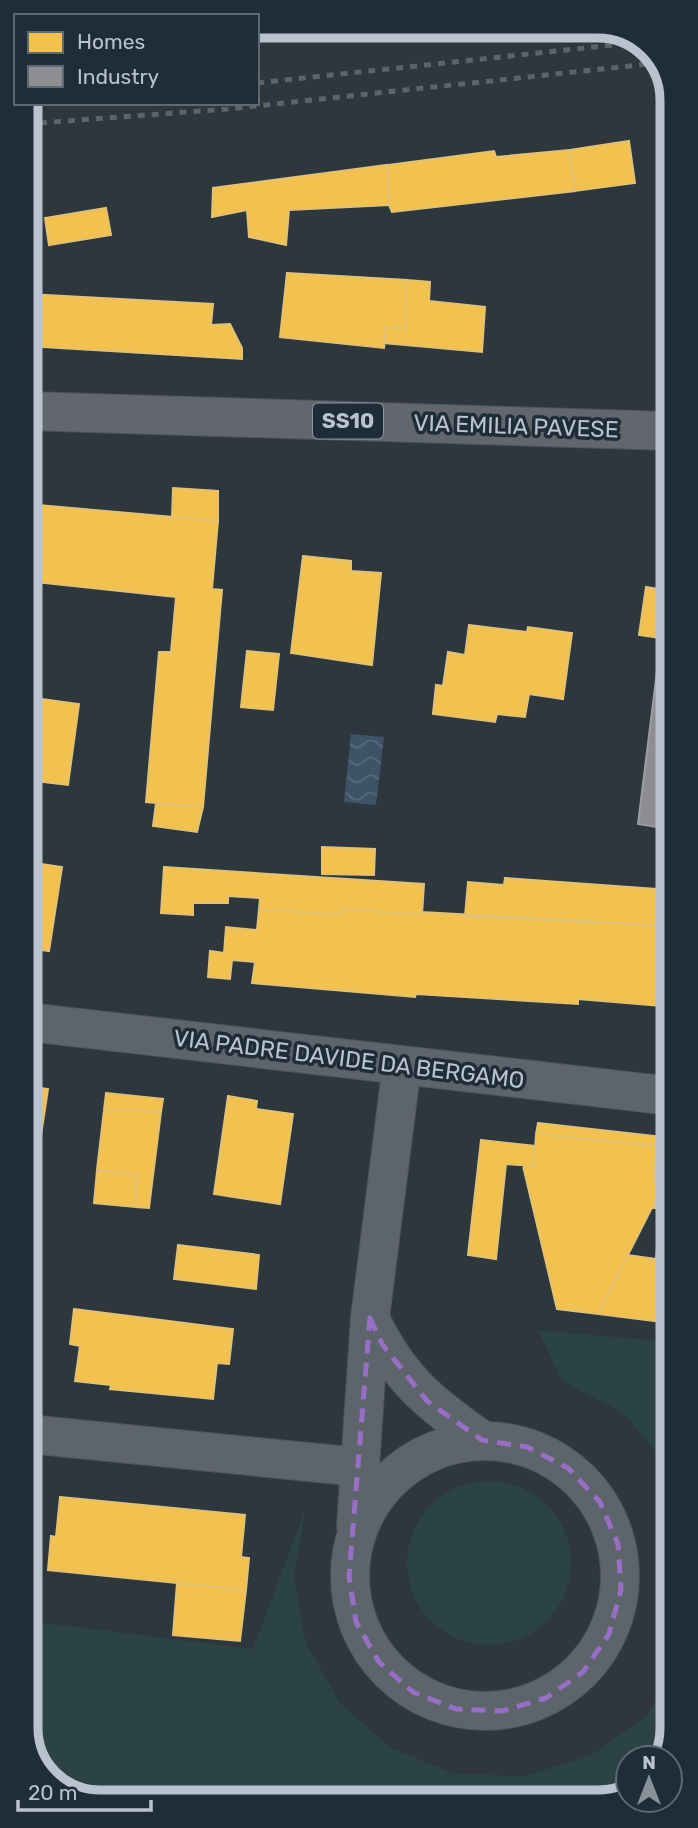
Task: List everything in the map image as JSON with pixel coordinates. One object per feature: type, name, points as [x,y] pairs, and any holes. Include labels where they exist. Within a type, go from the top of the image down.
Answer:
[{"type":"main road","name":"VIA EMILIA PAVESE","points":[[39,411],[660,430]]},
{"type":"street","name":"VIA PADRE DAVIDE DA BERGAMO","points":[[38,1023],[660,1095]]},
{"type":"street","points":[[356,1531],[375,1495],[405,1466],[441,1447],[482,1440],[527,1447],[568,1468],[600,1502],[618,1544],[621,1590],[609,1634],[583,1672],[546,1698],[502,1712],[456,1709],[413,1692],[379,1662],[356,1622],[349,1576],[356,1531],[370,1318],[402,1065]]},
{"type":"street","points":[[370,1318],[382,1344],[414,1387],[427,1401],[482,1440]]},
{"type":"street","points":[[38,1435],[359,1467]]},
{"type":"highlighted area","points":[[370,1318],[382,1344],[427,1401],[482,1440],[527,1447],[568,1468],[600,1502],[618,1544],[621,1590],[609,1634],[583,1672],[546,1698],[502,1711],[456,1709],[413,1692],[379,1662],[356,1622],[349,1576]]},
{"type":"green space","points":[[538,1330],[660,1341],[660,1455],[623,1413],[562,1381]]},
{"type":"green space","points":[[489,1481],[520,1487],[547,1505],[565,1532],[571,1563],[565,1594],[547,1621],[520,1639],[489,1645],[458,1639],[431,1621],[413,1594],[407,1563],[413,1532],[431,1505],[458,1487]]},
{"type":"green space","points":[[306,1508],[294,1575],[306,1643],[340,1703],[391,1748],[455,1774],[524,1776],[590,1756],[645,1717],[660,1695],[659,1736],[657,1744],[614,1744],[614,1787],[597,1790],[85,1787],[60,1774],[43,1751],[38,1727],[38,1622],[253,1649]]},
{"type":"water","points":[[351,734],[384,737],[376,805],[344,802]]},
{"type":"building: Homes","points":[[629,141],[635,183],[575,191],[569,150]]},
{"type":"building: Homes","points":[[569,150],[575,191],[392,212],[389,205],[387,165],[494,151],[496,157]]},
{"type":"building: Homes","points":[[387,165],[389,205],[289,210],[286,245],[249,237],[247,210],[212,217],[213,188]]},
{"type":"building: Homes","points":[[106,208],[111,235],[49,245],[45,218]]},
{"type":"building: Homes","points":[[287,273],[407,280],[406,329],[386,327],[384,348],[280,337]]},
{"type":"building: Homes","points":[[407,280],[430,282],[429,301],[485,307],[482,352],[384,343],[386,327],[406,329]]},
{"type":"building: Homes","points":[[39,295],[213,304],[211,325],[230,324],[242,348],[242,359],[39,347]]},
{"type":"building: Homes","points":[[173,488],[218,491],[218,521],[172,517]]},
{"type":"building: Homes","points":[[39,505],[218,521],[212,589],[222,590],[203,807],[146,802],[159,652],[171,652],[176,597],[39,582]]},
{"type":"building: Homes","points":[[303,556],[351,561],[351,571],[381,573],[372,665],[291,653]]},
{"type":"building: Homes","points":[[646,587],[660,589],[660,638],[639,635]]},
{"type":"building: Homes","points":[[469,625],[527,632],[528,627],[572,633],[563,699],[529,694],[525,717],[497,714],[495,722],[433,714],[436,685],[443,686],[448,652],[465,655]]},
{"type":"building: Homes","points":[[247,651],[279,654],[273,710],[241,707]]},
{"type":"building: Homes","points":[[39,699],[79,704],[68,785],[39,781]]},
{"type":"building: Homes","points":[[156,803],[203,807],[197,832],[153,826]]},
{"type":"building: Homes","points":[[322,847],[375,849],[374,875],[322,874]]},
{"type":"building: Homes","points":[[39,864],[62,867],[49,951],[38,949]]},
{"type":"building: Homes","points":[[164,867],[424,884],[422,915],[342,909],[342,915],[259,909],[260,898],[228,896],[228,903],[193,903],[193,915],[161,913]]},
{"type":"building: Homes","points":[[505,878],[660,889],[660,926],[465,916],[468,882],[504,885]]},
{"type":"building: Homes","points":[[259,909],[342,915],[342,909],[422,915],[423,912],[660,926],[660,1006],[578,999],[578,1004],[416,994],[415,997],[252,983],[255,962],[232,960],[230,979],[208,977],[210,951],[224,953],[226,927],[257,930]]},
{"type":"building: Homes","points":[[38,1088],[48,1089],[38,1153]]},
{"type":"building: Homes","points":[[106,1093],[163,1099],[161,1112],[104,1110]]},
{"type":"building: Homes","points":[[228,1096],[257,1101],[256,1109],[293,1114],[280,1204],[214,1194]]},
{"type":"building: Homes","points":[[104,1110],[161,1112],[149,1208],[135,1207],[137,1175],[97,1170]]},
{"type":"building: Homes","points":[[538,1123],[660,1137],[660,1181],[653,1180],[658,1146],[536,1134]]},
{"type":"building: Homes","points":[[536,1134],[658,1146],[653,1180],[660,1181],[660,1192],[598,1314],[557,1309],[523,1166],[534,1166]]},
{"type":"building: Homes","points":[[481,1140],[535,1146],[534,1166],[506,1164],[496,1259],[468,1255]]},
{"type":"building: Homes","points":[[97,1170],[137,1175],[135,1207],[94,1203]]},
{"type":"building: Homes","points":[[660,1192],[660,1208],[652,1208]]},
{"type":"building: Homes","points":[[660,1218],[660,1322],[598,1314],[628,1255],[656,1259]]},
{"type":"building: Homes","points":[[178,1245],[259,1255],[256,1289],[174,1279]]},
{"type":"building: Homes","points":[[74,1309],[233,1329],[229,1364],[217,1363],[213,1399],[110,1389],[111,1385],[75,1381],[80,1346],[70,1344]]},
{"type":"building: Homes","points":[[60,1497],[245,1515],[241,1557],[249,1558],[246,1590],[48,1570],[51,1536],[56,1537]]},
{"type":"building: Homes","points":[[177,1583],[246,1590],[240,1641],[173,1635]]},
{"type":"building: Industry","points":[[658,663],[660,663],[660,827],[638,824]]},
{"type":"railway","points":[[259,83],[623,44]]},
{"type":"railway","points":[[39,123],[228,109],[647,64]]}]
